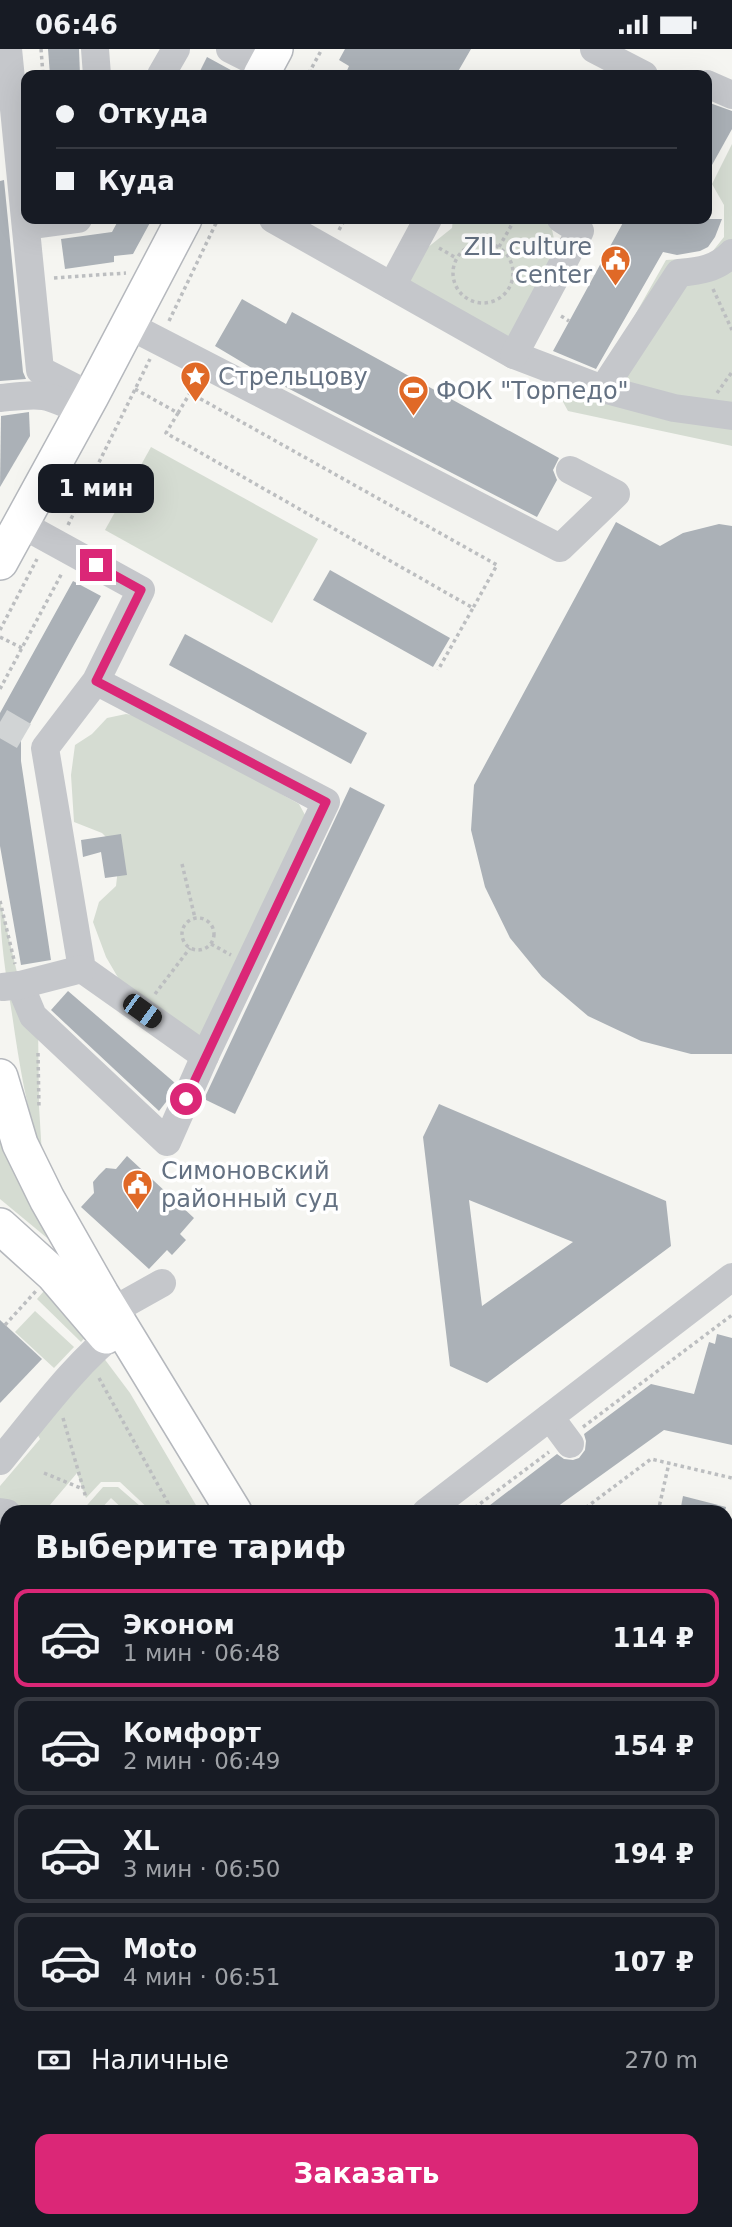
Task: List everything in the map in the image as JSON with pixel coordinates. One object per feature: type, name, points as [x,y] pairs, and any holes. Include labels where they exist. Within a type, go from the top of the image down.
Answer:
[{"type":"main road","points":[[0,562],[50,540],[87,404],[181,224]]},
{"type":"main road","points":[[0,1077],[27,1160],[210,1505]]},
{"type":"main road","points":[[0,1226],[47,1280],[114,1325],[230,1505]]},
{"type":"street","points":[[8,49],[21,177]]},
{"type":"street","points":[[95,49],[97,70]]},
{"type":"street","points":[[164,70],[176,49]]},
{"type":"street","points":[[230,49],[267,64]]},
{"type":"street","points":[[594,49],[634,70]]},
{"type":"street","points":[[712,86],[732,95]]},
{"type":"street","points":[[41,224],[26,226],[40,370],[87,404]]},
{"type":"street","points":[[282,224],[514,355],[603,389],[674,408],[732,416]]},
{"type":"street","points":[[392,286],[425,224]]},
{"type":"street","points":[[514,355],[580,231],[569,224]]},
{"type":"street","points":[[603,389],[679,273],[704,271],[732,253]]},
{"type":"street","points":[[128,325],[560,548],[616,494],[570,470]]},
{"type":"street","points":[[0,398],[36,394],[87,404]]},
{"type":"street","points":[[50,540],[141,590],[96,681],[34,742],[82,969],[205,1056]]},
{"type":"street","points":[[82,969],[10,986],[38,1021],[167,1142],[326,802],[96,681]]},
{"type":"street","points":[[438,1505],[558,1437],[732,1277]]},
{"type":"street","points":[[0,1461],[114,1325],[162,1283]]},
{"type":"path","points":[[41,49],[43,70]]},
{"type":"path","points":[[311,70],[322,49]]},
{"type":"path","points":[[0,630],[135,389],[216,224]]},
{"type":"path","points":[[499,247],[511,224]]},
{"type":"path","points":[[487,243],[499,247],[508,255],[513,266],[510,289],[502,298],[491,303],[479,304],[468,300],[459,292],[454,281],[453,269],[457,258],[465,249],[475,244],[487,243]]},
{"type":"path","points":[[704,271],[732,330]]},
{"type":"path","points":[[31,279],[126,273]]},
{"type":"path","points":[[135,389],[178,413]]},
{"type":"path","points":[[438,670],[473,608],[497,565],[190,393],[166,433],[473,608]]},
{"type":"path","points":[[0,689],[22,648],[50,540]]},
{"type":"path","points":[[0,637],[22,648]]},
{"type":"path","points":[[182,864],[195,918]]},
{"type":"path","points":[[0,901],[10,986]]},
{"type":"path","points":[[195,918],[206,920],[213,927],[211,944],[202,950],[190,949],[183,941],[181,932],[185,922],[195,918]]},
{"type":"path","points":[[142,1011],[190,949]]},
{"type":"path","points":[[38,1021],[39,1118]]},
{"type":"path","points":[[5,1325],[47,1280]]},
{"type":"path","points":[[477,1505],[558,1437],[732,1314]]},
{"type":"path","points":[[56,1393],[86,1498]]},
{"type":"path","points":[[110,1394],[167,1505]]},
{"type":"path","points":[[589,1505],[651,1459],[732,1478]]},
{"type":"path","points":[[660,1505],[669,1463]]},
{"type":"path","points":[[44,1473],[83,1489]]},
{"type":"shaded area","points":[[732,144],[732,446],[568,411],[556,389],[569,381],[600,377],[666,260],[708,257],[724,237],[724,205],[712,184]]},
{"type":"shaded area","points":[[452,224],[551,224],[557,253],[518,349],[402,280],[427,248],[452,228]]},
{"type":"shaded area","points":[[151,447],[318,539],[272,623],[105,530]]},
{"type":"shaded area","points":[[126,714],[144,717],[299,804],[305,815],[203,1041],[120,981],[106,957],[93,922],[99,902],[116,886],[120,851],[102,833],[74,822],[71,775],[75,745],[92,734],[107,718]]},
{"type":"shaded area","points":[[0,901],[20,985],[38,1021],[42,1155],[27,1103],[17,1050],[4,957]]},
{"type":"shaded area","points":[[0,1139],[8,1140],[58,1247],[0,1199]]},
{"type":"shaded area","points":[[44,1291],[88,1334],[81,1342],[37,1299]]},
{"type":"shaded area","points":[[35,1311],[74,1347],[54,1368],[15,1332]]},
{"type":"shaded area","points":[[97,1349],[130,1393],[196,1505],[145,1505],[120,1482],[101,1482],[86,1498],[77,1473],[50,1505],[0,1505],[0,1486],[40,1439],[31,1423]]},
{"type":"shaded area","points":[[103,1487],[118,1487],[139,1505],[118,1505],[111,1498],[104,1505],[87,1505]]},
{"type":"building","points":[[48,49],[79,49],[80,70],[50,70]]},
{"type":"building","points":[[345,49],[471,49],[459,70],[347,70],[349,66],[339,60]]},
{"type":"building","points":[[207,57],[231,70],[200,70]]},
{"type":"building","points":[[712,104],[732,111],[732,129],[712,165]]},
{"type":"building","points":[[4,180],[23,372],[26,379],[0,381],[0,181]]},
{"type":"building","name":"ZIL culture center","points":[[712,219],[722,219],[708,247],[677,255],[663,252],[596,369],[553,351],[622,224],[712,224]]},
{"type":"building","points":[[116,224],[149,224],[133,254],[114,256],[114,262],[65,269],[61,239],[112,232]]},
{"type":"building","name":"ФОК \"Торпедо\"","points":[[242,299],[286,324],[292,312],[559,458],[553,470],[557,480],[537,517],[272,380],[215,346]]},
{"type":"building","points":[[29,412],[30,436],[0,487],[1,416]]},
{"type":"building","points":[[616,522],[660,546],[683,533],[719,524],[732,526],[732,1054],[691,1054],[641,1041],[588,1016],[542,977],[510,938],[485,887],[471,830],[474,785]]},
{"type":"building","points":[[330,570],[450,638],[433,667],[313,600]]},
{"type":"building","points":[[73,581],[101,596],[21,740],[21,761],[51,960],[21,965],[0,846],[0,713]]},
{"type":"building","points":[[185,634],[367,733],[351,764],[169,665]]},
{"type":"building","points":[[350,787],[385,805],[235,1114],[204,1099]]},
{"type":"building","points":[[121,834],[127,875],[105,878],[101,852],[83,857],[81,840]]},
{"type":"building","points":[[68,991],[175,1083],[159,1111],[51,1010]]},
{"type":"building","points":[[439,1104],[666,1201],[671,1246],[487,1383],[450,1366],[423,1137]],"holes":[[[469,1200],[573,1242],[482,1306]]]},
{"type":"building","name":"Симоновский районный суд","points":[[127,1156],[194,1218],[180,1234],[186,1240],[172,1255],[167,1250],[149,1269],[81,1207],[94,1193],[93,1182],[99,1175],[106,1168],[116,1169]]},
{"type":"building","points":[[0,1320],[42,1359],[0,1403]]},
{"type":"building","points":[[717,1334],[732,1338],[732,1445],[664,1430],[560,1505],[490,1505],[557,1454],[564,1459],[579,1458],[585,1450],[584,1434],[651,1384],[694,1394],[709,1342],[715,1344]]},
{"type":"building","points":[[683,1496],[718,1505],[681,1505]]},
{"type":"tunnel","points":[[0,722],[24,736]]},
{"type":"place","name":"ZIL culture center","points":[[615,288]]},
{"type":"place","name":"Стрельцову","points":[[195,404]]},
{"type":"place","name":"ФОК \"Торпедо\"","points":[[413,418]]},
{"type":"place","name":"Симоновский районный суд","points":[[138,1212]]},
{"type":"route","points":[[96,565],[141,590],[96,681],[326,802],[186,1099]]}]
